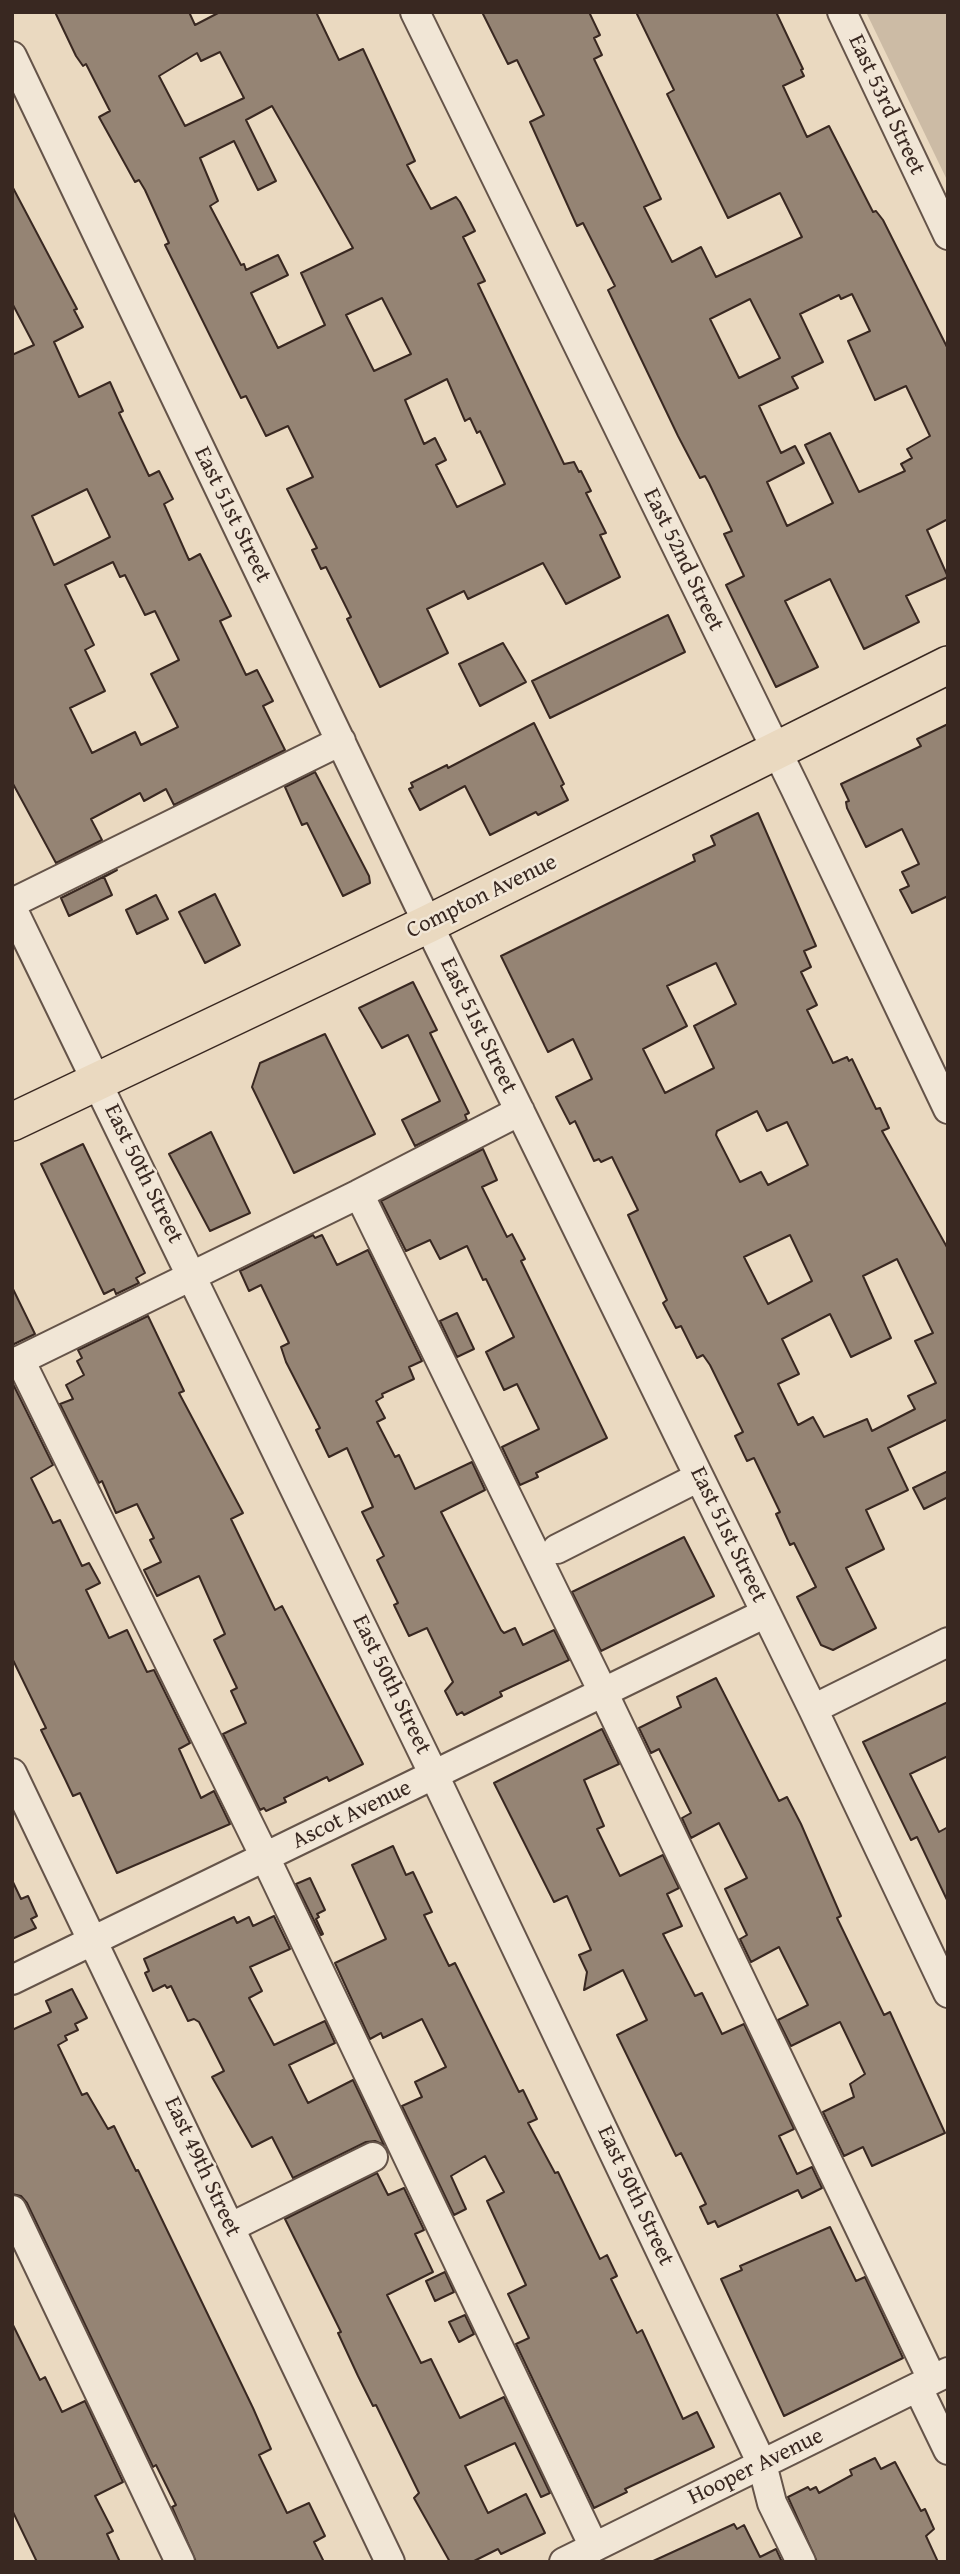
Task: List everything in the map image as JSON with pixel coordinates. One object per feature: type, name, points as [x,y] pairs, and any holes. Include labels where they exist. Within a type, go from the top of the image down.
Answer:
[{"type":"main road","name":"Compton Avenue","points":[[12,1122],[428,924],[948,665]]},
{"type":"street","name":"East 52nd Street","points":[[415,12],[777,751],[948,1109]]},
{"type":"street","name":"East 53rd Street","points":[[842,12],[948,235]]},
{"type":"street","name":"East 51st Street","points":[[12,56],[428,924],[813,1709],[948,1993]]},
{"type":"street","points":[[12,903],[341,741]]},
{"type":"street","name":"East 50th Street","points":[[12,908],[434,1775],[762,2464],[772,2503],[801,2562]]},
{"type":"street","points":[[520,1111],[359,1194],[16,1362],[265,1857],[581,2556]]},
{"type":"street","points":[[359,1194],[603,1692],[933,2380],[948,2450]]},
{"type":"street","points":[[556,1549],[699,1476]]},
{"type":"street","name":"Ascot Avenue","points":[[12,1980],[766,1613]]},
{"type":"street","points":[[813,1709],[948,1642]]},
{"type":"street","name":"East 49th Street","points":[[12,1773],[390,2562]]},
{"type":"street","points":[[231,2227],[373,2157]]},
{"type":"street","points":[[12,2210],[180,2562]]},
{"type":"street","name":"Hooper Avenue","points":[[581,2556],[933,2380]]},
{"type":"shaded area","points":[[866,12],[948,12],[948,182]]},
{"type":"building","points":[[55,12],[189,12],[195,25],[220,12],[316,12],[339,60],[363,49],[415,161],[407,165],[431,209],[456,197],[475,231],[463,237],[485,281],[478,284],[564,464],[574,462],[591,491],[586,493],[606,533],[600,535],[620,577],[566,604],[543,563],[468,599],[464,591],[427,609],[448,653],[380,687],[347,619],[351,617],[326,567],[321,569],[312,550],[317,548],[287,489],[313,477],[288,426],[266,436],[246,396],[241,398],[165,245],[169,243],[145,190],[139,180],[135,182],[99,117],[110,111],[86,64],[83,66]],"holes":[[[220,52],[244,98],[185,126],[159,76],[197,53],[201,61]],[[272,106],[353,248],[301,273],[325,325],[278,348],[251,293],[288,275],[278,255],[246,270],[244,264],[241,265],[210,206],[218,201],[200,158],[234,141],[258,190],[276,181],[246,120]],[[382,298],[411,354],[374,371],[346,315]],[[447,379],[465,421],[470,418],[477,433],[480,431],[505,484],[457,507],[436,465],[446,460],[435,438],[424,444],[405,400]]]},
{"type":"building","points":[[482,12],[589,12],[600,35],[594,38],[602,55],[594,59],[661,199],[644,207],[672,262],[701,247],[716,277],[802,237],[780,193],[728,218],[667,94],[674,90],[636,12],[776,12],[803,69],[801,70],[804,76],[783,86],[807,137],[829,126],[873,212],[876,211],[883,220],[948,349],[948,519],[927,530],[948,577],[906,596],[919,622],[864,649],[830,579],[785,601],[818,667],[776,687],[726,585],[744,576],[724,534],[732,531],[709,483],[705,476],[700,478],[678,436],[608,290],[615,286],[583,223],[577,226],[530,122],[544,115],[517,60],[508,64]],"holes":[[[852,294],[870,331],[848,341],[875,400],[906,386],[930,436],[907,449],[912,458],[901,464],[905,471],[859,492],[830,433],[805,445],[833,503],[787,526],[767,482],[804,463],[795,446],[781,453],[759,406],[798,388],[792,377],[823,362],[800,314],[839,295],[841,299]],[[750,299],[780,358],[739,378],[710,319]]]},
{"type":"building","points":[[12,186],[77,309],[74,310],[83,327],[54,342],[79,397],[110,382],[123,411],[119,413],[149,476],[159,471],[173,499],[164,504],[189,560],[200,554],[231,616],[220,621],[246,675],[257,670],[273,701],[263,706],[285,750],[174,805],[166,789],[144,801],[140,793],[91,819],[102,840],[56,863],[12,782],[12,355],[34,345],[12,303]],"holes":[[[87,489],[110,537],[54,565],[32,516]],[[113,562],[120,577],[125,575],[145,615],[155,611],[179,660],[151,674],[178,727],[141,745],[135,732],[92,753],[70,708],[105,691],[85,650],[94,645],[65,585]]]},
{"type":"building","points":[[668,615],[685,652],[550,718],[532,681]]},
{"type":"building","points":[[503,643],[526,682],[480,706],[459,664]]},
{"type":"building","points":[[534,723],[564,784],[561,786],[568,800],[538,815],[536,812],[490,835],[465,786],[420,810],[409,789],[413,787],[411,783],[447,765],[448,768]]},
{"type":"building","points":[[948,724],[948,896],[912,913],[900,890],[909,886],[902,872],[919,864],[902,829],[866,847],[847,808],[846,802],[849,801],[841,784],[921,746],[917,739]]},
{"type":"building","points":[[315,772],[369,876],[370,883],[343,896],[307,823],[302,825],[285,787]]},
{"type":"building","points":[[758,813],[816,946],[804,951],[811,967],[801,972],[817,1005],[807,1010],[833,1063],[847,1057],[849,1061],[852,1059],[876,1109],[880,1108],[889,1128],[882,1131],[948,1249],[948,1419],[888,1448],[908,1490],[866,1510],[884,1549],[846,1568],[876,1628],[833,1650],[821,1645],[797,1597],[816,1587],[794,1543],[790,1545],[776,1514],[780,1512],[754,1458],[747,1461],[735,1436],[743,1432],[710,1365],[703,1355],[697,1358],[681,1326],[676,1328],[663,1303],[667,1300],[628,1215],[638,1210],[612,1157],[601,1162],[599,1159],[594,1161],[575,1121],[570,1124],[556,1097],[592,1079],[573,1039],[548,1052],[501,956],[695,861],[693,855],[715,845],[711,836]],"holes":[[[716,963],[736,1004],[694,1026],[714,1068],[665,1093],[643,1049],[687,1026],[667,986]],[[757,1111],[767,1131],[787,1122],[808,1165],[768,1185],[761,1172],[740,1182],[716,1135],[717,1131]],[[790,1235],[812,1281],[768,1304],[744,1257]],[[897,1259],[933,1333],[915,1341],[936,1383],[908,1396],[915,1409],[872,1431],[867,1419],[824,1437],[813,1417],[798,1425],[778,1384],[799,1374],[782,1339],[830,1314],[851,1357],[891,1338],[863,1276]]]},
{"type":"building","points":[[117,870],[104,877],[112,895],[69,916],[61,898]]},
{"type":"building","points":[[215,894],[240,945],[205,963],[179,912]]},
{"type":"building","points":[[156,895],[168,919],[137,934],[126,910]]},
{"type":"building","points":[[413,982],[437,1030],[430,1033],[469,1113],[465,1115],[467,1120],[415,1146],[402,1120],[440,1101],[408,1035],[382,1048],[359,1008]]},
{"type":"building","points":[[325,1034],[375,1134],[294,1173],[252,1087],[260,1063]]},
{"type":"building","points":[[211,1132],[250,1213],[210,1231],[169,1154]]},
{"type":"building","points":[[83,1144],[145,1273],[136,1278],[139,1283],[116,1294],[114,1289],[104,1294],[41,1164]]},
{"type":"building","points":[[483,1149],[497,1180],[482,1187],[507,1237],[512,1234],[525,1259],[521,1261],[607,1438],[536,1473],[538,1477],[520,1485],[502,1447],[539,1429],[517,1384],[504,1390],[486,1352],[514,1337],[486,1279],[483,1280],[467,1246],[440,1259],[430,1240],[406,1251],[381,1201]]},
{"type":"building","points":[[313,1235],[315,1238],[322,1235],[337,1265],[368,1250],[422,1361],[409,1367],[414,1379],[382,1394],[383,1397],[376,1401],[385,1418],[377,1422],[395,1457],[399,1455],[415,1489],[472,1462],[485,1490],[441,1512],[501,1630],[504,1633],[515,1628],[523,1645],[554,1630],[569,1660],[500,1692],[502,1696],[464,1715],[462,1712],[457,1715],[445,1691],[453,1682],[427,1628],[409,1636],[394,1605],[398,1603],[377,1560],[384,1556],[362,1512],[373,1507],[347,1448],[329,1457],[316,1430],[320,1428],[286,1362],[281,1347],[289,1343],[261,1285],[249,1291],[240,1271]]},
{"type":"building","points":[[12,1287],[35,1334],[12,1345]]},
{"type":"building","points":[[457,1313],[474,1349],[457,1357],[440,1321]]},
{"type":"building","points":[[148,1316],[184,1391],[179,1393],[243,1513],[231,1519],[275,1610],[282,1606],[363,1764],[329,1781],[327,1777],[284,1798],[286,1802],[266,1811],[264,1808],[260,1810],[223,1734],[246,1723],[231,1691],[237,1688],[214,1640],[225,1634],[199,1576],[157,1596],[144,1570],[161,1562],[150,1540],[154,1538],[137,1504],[116,1513],[102,1481],[99,1483],[60,1404],[73,1399],[66,1385],[84,1375],[77,1361],[82,1358],[78,1350]]},
{"type":"building","points":[[12,1382],[53,1465],[31,1478],[53,1523],[60,1520],[82,1566],[89,1563],[100,1583],[86,1590],[109,1638],[127,1630],[147,1672],[154,1670],[190,1743],[179,1749],[201,1798],[214,1791],[230,1824],[117,1873],[80,1793],[73,1796],[41,1730],[46,1728],[12,1658]]},
{"type":"building","points":[[948,1471],[948,1497],[924,1509],[913,1488]]},
{"type":"building","points":[[684,1537],[714,1596],[601,1651],[572,1592]]},
{"type":"building","points":[[716,1678],[779,1801],[787,1797],[801,1824],[841,1916],[837,1918],[884,2015],[890,2012],[945,2133],[872,2166],[863,2147],[844,2156],[823,2112],[854,2097],[850,2084],[865,2074],[840,2022],[791,2046],[778,2020],[808,2005],[779,1947],[751,1962],[740,1939],[747,1935],[725,1889],[747,1878],[719,1823],[691,1838],[682,1818],[691,1813],[659,1749],[651,1753],[639,1728],[681,1707],[677,1697]]},
{"type":"building","points":[[948,1702],[948,1756],[910,1774],[939,1832],[948,1827],[948,1902],[917,1837],[911,1840],[863,1742]]},
{"type":"building","points":[[602,1729],[619,1764],[584,1780],[604,1826],[597,1829],[620,1876],[663,1855],[679,1888],[667,1894],[682,1926],[663,1934],[695,1996],[702,1993],[722,2034],[744,2024],[794,2129],[779,2136],[797,2174],[812,2167],[822,2188],[802,2198],[798,2190],[718,2227],[715,2221],[708,2224],[700,2207],[706,2204],[681,2153],[676,2156],[617,2035],[647,2020],[623,1970],[584,1990],[587,1972],[579,1955],[591,1950],[567,1896],[554,1902],[494,1783]]},
{"type":"building","points":[[393,1846],[406,1875],[413,1872],[432,1912],[424,1915],[449,1966],[455,1963],[519,2092],[523,2090],[537,2119],[528,2123],[555,2173],[558,2172],[600,2259],[607,2255],[617,2276],[611,2279],[637,2333],[642,2330],[683,2419],[697,2412],[714,2447],[625,2489],[627,2492],[594,2508],[516,2344],[529,2338],[508,2294],[526,2285],[487,2201],[504,2192],[485,2156],[451,2176],[466,2209],[454,2215],[402,2106],[422,2097],[415,2082],[446,2067],[422,2019],[383,2038],[381,2033],[370,2039],[335,1963],[386,1939],[352,1865]]},
{"type":"building","points":[[310,1878],[325,1910],[317,1914],[319,1917],[316,1919],[323,1934],[321,1935],[296,1884]]},
{"type":"building","points":[[12,1880],[21,1899],[28,1896],[37,1916],[31,1919],[36,1928],[12,1939]]},
{"type":"building","points":[[274,1916],[290,1949],[250,1967],[262,1991],[249,1998],[274,2045],[325,2021],[335,2043],[289,2065],[308,2103],[353,2080],[384,2145],[375,2141],[366,2142],[293,2178],[272,2137],[252,2147],[212,2077],[224,2071],[199,2022],[194,2019],[188,2021],[171,1986],[167,1988],[165,1985],[153,1991],[145,1973],[149,1971],[144,1959],[234,1917],[237,1923],[249,1917],[253,1926]]},
{"type":"building","points":[[72,1989],[87,2018],[75,2024],[78,2030],[65,2036],[67,2040],[58,2045],[82,2095],[87,2093],[108,2129],[114,2126],[136,2171],[138,2170],[271,2449],[259,2455],[287,2513],[309,2503],[325,2536],[314,2542],[324,2562],[196,2562],[172,2507],[176,2505],[156,2465],[153,2467],[27,2203],[21,2196],[12,2194],[12,2030],[51,2012],[46,2001]]},
{"type":"building","points":[[377,2173],[388,2195],[404,2188],[424,2230],[415,2234],[433,2272],[387,2295],[421,2363],[431,2359],[460,2418],[504,2397],[550,2493],[541,2497],[515,2443],[465,2466],[488,2513],[526,2494],[545,2533],[501,2554],[498,2549],[472,2562],[450,2562],[414,2498],[419,2493],[376,2405],[373,2406],[358,2376],[338,2333],[341,2332],[285,2219]]},
{"type":"building","points":[[830,2227],[856,2281],[865,2277],[903,2358],[784,2416],[721,2279],[742,2270],[740,2266]]},
{"type":"building","points":[[445,2272],[454,2292],[435,2301],[426,2281]]},
{"type":"building","points":[[465,2315],[474,2334],[459,2342],[449,2322]]},
{"type":"building","points":[[12,2323],[40,2380],[45,2377],[62,2412],[85,2401],[123,2482],[95,2496],[113,2531],[107,2534],[120,2562],[37,2562],[12,2510]]},
{"type":"building","points":[[875,2458],[881,2469],[895,2462],[921,2511],[925,2509],[934,2529],[926,2536],[938,2562],[817,2562],[788,2497],[808,2487],[810,2490],[816,2487],[819,2493],[852,2475],[850,2470]]},
{"type":"building","points":[[734,2524],[737,2529],[744,2525],[760,2557],[776,2549],[782,2562],[651,2562]]}]
